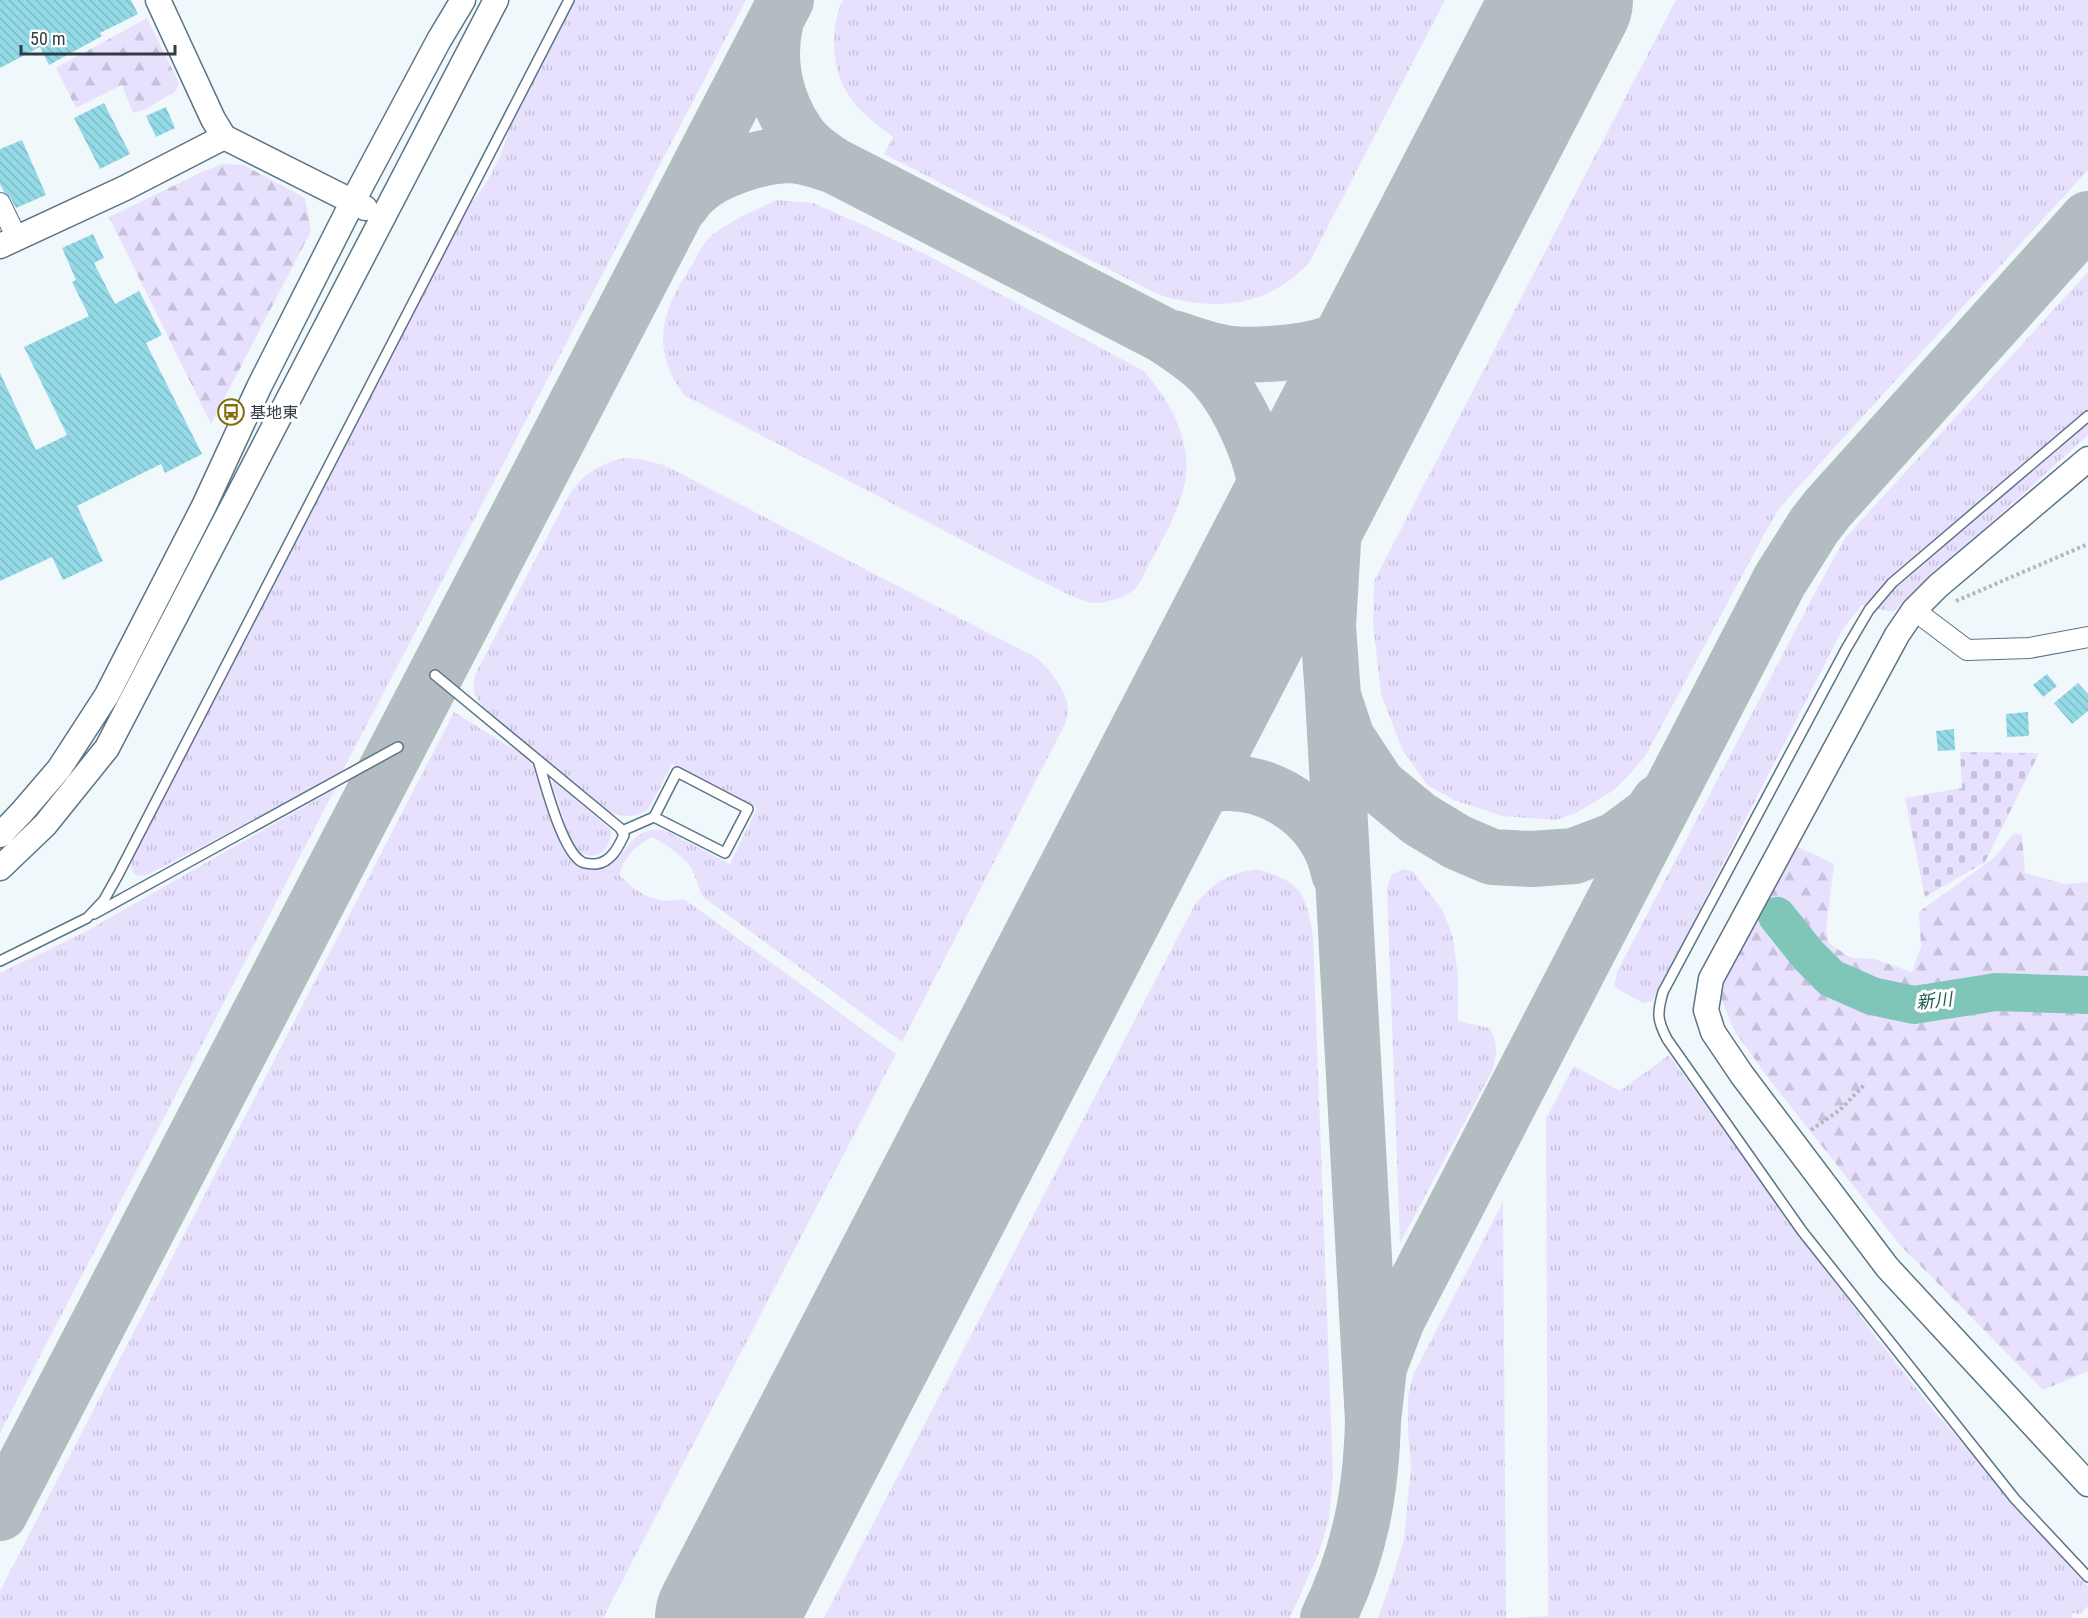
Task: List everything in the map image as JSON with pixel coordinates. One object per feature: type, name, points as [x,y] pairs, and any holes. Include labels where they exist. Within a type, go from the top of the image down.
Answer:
[{"type":"street","points":[[158,0],[213,119],[224,137],[383,218]]},
{"type":"street","points":[[0,835],[59,769],[107,695],[204,506],[259,387],[352,201],[462,0]]},
{"type":"street","points":[[0,868],[45,825],[107,748],[496,0]]},
{"type":"street","points":[[0,203],[9,242],[125,188],[224,137]]},
{"type":"street","points":[[2088,459],[1938,586],[1921,615],[1897,635],[1711,980],[1706,1010],[1713,1032],[1742,1075],[1887,1267],[2088,1484]]},
{"type":"street","points":[[1921,615],[1966,650],[2029,648],[2088,637]]},
{"type":"lane","points":[[87,918],[104,900],[118,875],[569,0]]},
{"type":"lane","points":[[2088,416],[1892,583],[1869,610],[1663,992],[1658,1009],[1659,1024],[1667,1039],[1802,1231],[2015,1499],[2088,1577]]},
{"type":"lane","points":[[435,675],[538,760],[620,828],[624,835],[616,851],[604,862],[593,864],[582,862],[573,854],[564,840],[538,760]]},
{"type":"lane","points":[[0,961],[87,918],[398,747]]},
{"type":"lane","points":[[622,831],[654,817],[677,772],[748,809],[725,853],[654,817]]},
{"type":"path","points":[[1921,615],[2088,544]]},
{"type":"path","points":[[1793,1143],[1840,1110],[1865,1084]]},
{"type":"green space","points":[[575,0],[746,0],[341,774],[151,873],[136,875],[131,865],[133,854],[470,203],[483,188],[494,168],[504,146],[509,127]]},
{"type":"green space","points":[[843,0],[1445,0],[1309,263],[1293,278],[1275,289],[1257,297],[1219,304],[1178,300],[1157,294],[884,154],[893,137],[867,117],[856,105],[846,91],[837,70],[834,34]]},
{"type":"green space","points":[[1676,0],[2088,0],[2088,170],[1781,506],[1646,755],[1632,772],[1614,790],[1576,813],[1556,820],[1502,816],[1454,800],[1427,785],[1402,749],[1381,694],[1373,623],[1374,581]]},
{"type":"green space","points":[[147,18],[179,83],[176,91],[144,110],[133,113],[122,85],[76,108],[56,68]]},
{"type":"green space","points":[[222,164],[244,165],[305,198],[311,231],[211,424],[109,217]]},
{"type":"green space","points":[[777,200],[813,203],[861,224],[925,254],[1144,371],[1159,390],[1181,432],[1186,456],[1186,470],[1185,483],[1177,509],[1141,580],[1133,591],[1111,601],[1099,603],[1087,602],[1072,596],[684,395],[673,378],[663,345],[667,314],[673,298],[704,244],[715,232]]},
{"type":"green space","points":[[2088,272],[2088,435],[1893,612],[1862,605],[1842,630],[1653,1001],[1643,1003],[1614,987],[1617,972],[1846,537]]},
{"type":"green space","points":[[624,458],[664,465],[1037,658],[1062,689],[1068,710],[1065,724],[902,1042],[703,897],[690,866],[667,846],[652,837],[627,857],[619,875],[634,888],[656,899],[683,899],[896,1054],[603,1618],[0,1618],[0,1591],[454,712],[531,760],[562,848],[582,865],[590,868],[605,866],[621,855],[638,836],[646,831],[655,830],[664,830],[730,864],[757,808],[672,764],[648,810],[627,816],[611,813],[482,706],[474,692],[475,675],[567,499],[584,477],[605,464]]},
{"type":"green space","points":[[1960,752],[2039,753],[1985,862],[1925,897],[1905,798],[1962,788]]},
{"type":"green space","points":[[553,781],[611,830],[608,845],[604,851],[592,856],[579,852],[573,846],[552,784]]},
{"type":"green space","points":[[335,789],[0,1433],[0,973],[85,932]]},
{"type":"green space","points":[[2014,833],[2022,835],[2025,873],[2065,884],[2088,882],[2088,1371],[2043,1390],[1900,1245],[1766,1075],[1734,1030],[1718,991],[1777,878],[1798,847],[1834,864],[1826,930],[1829,943],[1851,958],[1874,959],[1912,972],[1921,947],[1919,912],[1995,857]]},
{"type":"green space","points":[[1256,869],[1282,878],[1298,891],[1307,909],[1313,936],[1333,1475],[1329,1519],[1319,1552],[1290,1618],[824,1618],[1194,906],[1214,885],[1228,877]]},
{"type":"green space","points":[[1404,869],[1413,872],[1442,909],[1453,937],[1458,977],[1458,1021],[1489,1028],[1494,1038],[1496,1053],[1493,1069],[1400,1243],[1387,888],[1392,874]]},
{"type":"green space","points":[[1669,1055],[1872,1332],[1934,1411],[2088,1586],[2088,1606],[2080,1614],[2071,1613],[2073,1618],[1509,1618],[1548,1616],[1546,1118],[1574,1066],[1620,1091]]},
{"type":"green space","points":[[1503,1202],[1506,1618],[1378,1618],[1404,1540],[1411,1465],[1408,1396],[1414,1373]]},
{"type":"building","points":[[0,0],[131,0],[138,14],[100,33],[102,36],[49,65],[40,47],[0,68]]},
{"type":"building","points":[[104,103],[130,154],[100,169],[74,118]]},
{"type":"building","points":[[166,107],[175,128],[156,137],[146,116]]},
{"type":"building","points":[[22,140],[46,195],[16,208],[0,184],[0,149]]},
{"type":"building","points":[[93,234],[104,258],[94,263],[115,304],[139,291],[162,335],[146,343],[202,454],[165,473],[161,464],[77,506],[103,561],[63,580],[52,557],[0,581],[0,373],[36,450],[67,435],[24,347],[89,316],[72,282],[76,280],[62,248]]},
{"type":"building","points":[[2047,674],[2057,686],[2043,697],[2033,685]]},
{"type":"building","points":[[2078,683],[2088,694],[2088,711],[2072,724],[2054,703]]},
{"type":"building","points":[[2028,712],[2029,736],[2007,737],[2006,714]]},
{"type":"building","points":[[1954,729],[1955,750],[1938,751],[1936,731]]},
{"type":"waterway","name":"新川","points":[[1777,916],[1808,955],[1831,978],[1872,996],[1914,1005],[1996,992],[2088,995]]},
{"type":"taxiway","points":[[0,1513],[786,0]]},
{"type":"taxiway","points":[[776,20],[772,51],[779,95],[799,136],[816,153],[835,166],[1161,334],[1190,353],[1224,387],[1250,433],[1261,467],[1266,497],[1260,546],[1238,626]]},
{"type":"taxiway","points":[[681,205],[702,183],[751,161],[795,155],[835,166]]},
{"type":"taxiway","points":[[1373,1421],[1379,1367],[1397,1320],[1780,580],[1828,508],[2088,219]]},
{"type":"taxiway","points":[[1173,338],[1218,352],[1250,355],[1311,349],[1334,342],[1381,306],[1416,266],[1447,223]]},
{"type":"taxiway","points":[[1365,382],[1337,475],[1328,626],[1333,696],[1347,738],[1378,785],[1419,819],[1457,842],[1492,857],[1532,859],[1574,856],[1616,840],[1651,814],[1659,802]]},
{"type":"taxiway","points":[[1328,1618],[1348,1570],[1362,1522],[1370,1473],[1373,1421],[1333,696]]},
{"type":"taxiway","points":[[1116,862],[1138,827],[1158,806],[1186,793],[1226,783],[1246,784],[1265,789],[1299,808],[1325,837],[1339,873]]},
{"type":"runway","points":[[725,1618],[1563,0]]},
{"type":"place","name":"基地東","points":[[231,412]]}]
